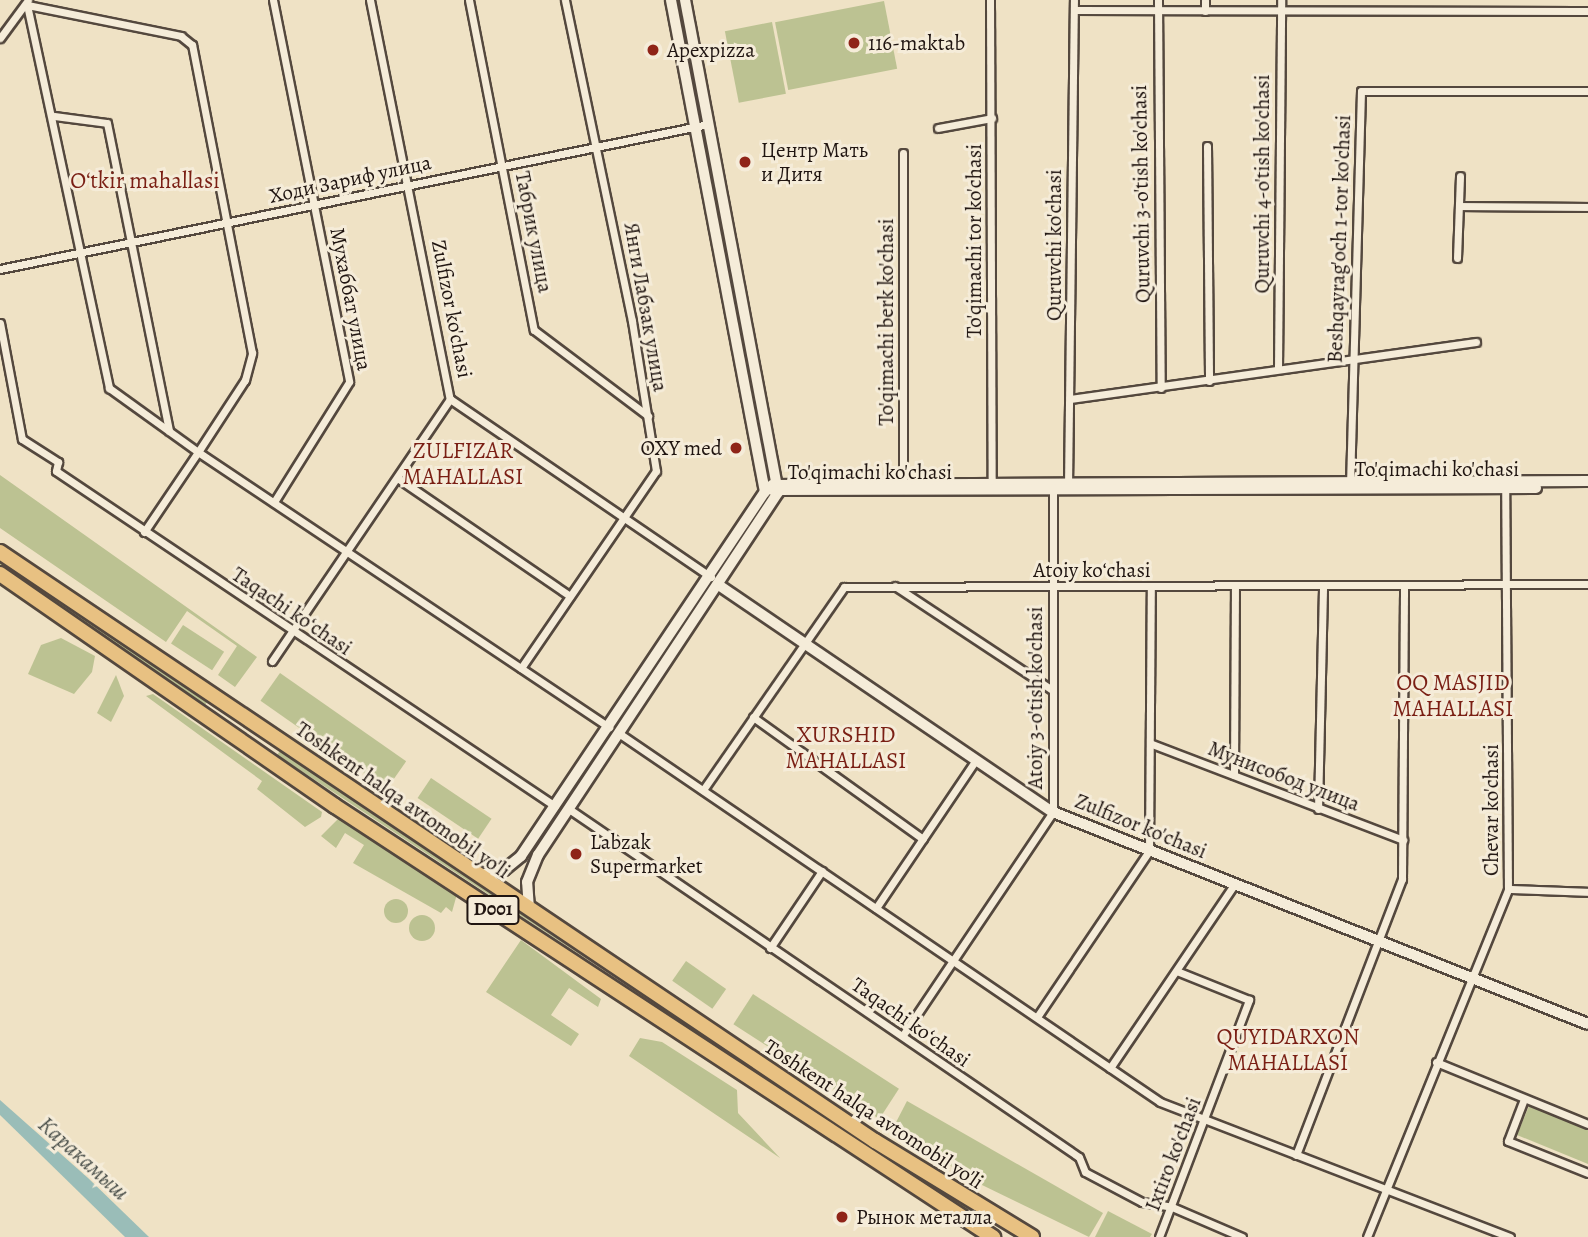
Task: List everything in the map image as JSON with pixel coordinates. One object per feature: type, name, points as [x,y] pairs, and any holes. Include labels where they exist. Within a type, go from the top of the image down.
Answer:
[{"type":"highway","name":"Toshkent halqa avtomobil yo'li","points":[[0,552],[629,978],[962,1198],[1032,1237]]},
{"type":"highway","name":"Toshkent halqa avtomobil yo'li","points":[[0,574],[618,994],[993,1237]]},
{"type":"highway","points":[[209,718],[222,701]]},
{"type":"highway","points":[[259,752],[271,734]]},
{"type":"highway","points":[[618,994],[629,978]]},
{"type":"main road","points":[[474,874],[504,870],[532,839],[711,577],[766,488],[671,0]]},
{"type":"main road","points":[[530,912],[527,882],[543,847],[720,586],[778,487],[685,0]]},
{"type":"main road","name":"To'qimachi ko'chasi","points":[[1505,485],[1588,481]]},
{"type":"main road","name":"To'qimachi ko'chasi","points":[[903,486],[992,482],[1053,486]]},
{"type":"main road","name":"To'qimachi ko'chasi","points":[[766,488],[1350,485],[1588,488]]},
{"type":"main road","name":"Zulfizor ko'chasi","points":[[720,586],[1053,812],[1588,1024]]},
{"type":"main road","points":[[532,839],[543,847]]},
{"type":"street","name":"Мухаббат улица","points":[[273,0],[349,386],[274,502]]},
{"type":"street","name":"Zulfizor ko'chasi","points":[[370,0],[450,398],[711,577]]},
{"type":"street","name":"Табрик улица","points":[[469,0],[504,166],[534,330],[648,416]]},
{"type":"street","name":"Янги Лабзак улица","points":[[522,668],[656,471],[597,145],[565,0]]},
{"type":"street","name":"To'qimachi tor ko'chasi","points":[[990,0],[992,482]]},
{"type":"street","name":"Quruvchi ko'chasi","points":[[1068,486],[1074,0]]},
{"type":"street","name":"Quruvchi 3-o'tish ko'chasi","points":[[1158,0],[1161,388]]},
{"type":"street","points":[[1205,0],[1205,11]]},
{"type":"street","name":"Quruvchi 4-o'tish ko'chasi","points":[[1278,368],[1280,0]]},
{"type":"street","points":[[0,38],[16,11],[28,3],[190,42],[226,222],[251,368],[144,532]]},
{"type":"street","points":[[28,3],[109,388],[198,452],[609,727]]},
{"type":"street","points":[[1074,10],[1588,11]]},
{"type":"street","name":"Beshqayrag'och 1-tor ko'chasi","points":[[1350,485],[1361,91],[1588,91]]},
{"type":"street","points":[[54,117],[107,123],[134,240],[169,431]]},
{"type":"street","points":[[939,128],[992,118]]},
{"type":"street","name":"Ходи Зариф улица","points":[[0,269],[708,124]]},
{"type":"street","points":[[1207,146],[1209,381]]},
{"type":"street","name":"To'qimachi berk ko'chasi","points":[[903,486],[904,153]]},
{"type":"street","points":[[1457,258],[1460,176]]},
{"type":"street","points":[[1460,206],[1588,207]]},
{"type":"street","name":"Taqachi koʻchasi","points":[[0,323],[22,439],[58,462],[56,471],[292,632],[555,806]]},
{"type":"street","points":[[1070,399],[1209,381],[1353,357],[1476,342]]},
{"type":"street","points":[[272,660],[398,479],[450,398]]},
{"type":"street","points":[[398,479],[570,596]]},
{"type":"street","name":"Chevar ko'chasi","points":[[1367,1237],[1470,975],[1508,889],[1509,584],[1505,485]]},
{"type":"street","name":"Atoiy 3-o'tish ko'chasi","points":[[902,1035],[1053,812],[1053,486]]},
{"type":"street","name":"Atoiy koʻchasi","points":[[703,790],[839,589],[895,586],[1588,584]]},
{"type":"street","points":[[895,586],[1052,690]]},
{"type":"street","points":[[1318,809],[1322,586]]},
{"type":"street","points":[[1296,1155],[1401,884],[1404,586]]},
{"type":"street","points":[[1037,1017],[1149,851],[1152,744],[1151,587]]},
{"type":"street","points":[[1234,775],[1235,587]]},
{"type":"street","points":[[753,717],[923,839]]},
{"type":"street","points":[[620,734],[1160,1102],[1510,1237]]},
{"type":"street","name":"Мунисобод улица","points":[[1152,744],[1403,840]]},
{"type":"street","points":[[876,908],[976,760]]},
{"type":"street","name":"Taqachi koʻchasi","points":[[569,809],[1079,1157],[1085,1172],[1142,1202],[1172,1207],[1242,1237]]},
{"type":"street","points":[[770,948],[822,871]]},
{"type":"street","points":[[1110,1068],[1234,885]]},
{"type":"street","points":[[1508,889],[1588,892]]},
{"type":"street","name":"Ixtiro ko'chasi","points":[[1159,1237],[1206,1120],[1249,1000],[1177,971]]},
{"type":"street","points":[[1436,1062],[1588,1124]]},
{"type":"street","points":[[1524,1099],[1508,1141],[1588,1173]]},
{"type":"green space","points":[[884,1],[897,69],[788,90],[775,22]]},
{"type":"green space","points":[[772,22],[786,94],[739,103],[725,31]]},
{"type":"green space","points":[[0,475],[257,657],[235,687],[218,675],[237,646],[187,611],[166,642],[0,528]]},
{"type":"green space","points":[[0,562],[207,702],[204,707],[0,569]]},
{"type":"green space","points":[[183,625],[224,652],[212,670],[171,643]]},
{"type":"green space","points":[[61,638],[95,656],[92,672],[74,694],[28,674],[41,645]]},
{"type":"green space","points":[[280,673],[406,761],[387,789],[260,701]]},
{"type":"green space","points":[[116,675],[124,696],[111,722],[97,713]]},
{"type":"green space","points":[[153,694],[322,812],[321,817],[305,827],[257,789],[262,781],[146,696]]},
{"type":"green space","points":[[280,751],[614,977],[277,755]]},
{"type":"green space","points":[[431,778],[492,819],[478,839],[418,798]]},
{"type":"green space","points":[[341,816],[457,894],[452,912],[446,907],[441,913],[353,863],[364,845],[345,833],[336,848],[321,836]]},
{"type":"green space","points":[[396,899],[407,906],[408,911],[401,922],[396,923],[385,916],[384,911],[391,900]]},
{"type":"green space","points":[[422,915],[431,919],[435,928],[431,937],[422,941],[413,937],[409,928],[413,919]]},
{"type":"green space","points":[[521,940],[601,999],[598,1007],[569,988],[551,1015],[579,1034],[571,1046],[486,992]]},
{"type":"green space","points":[[686,961],[726,989],[712,1009],[672,981]]},
{"type":"green space","points":[[753,994],[899,1089],[879,1119],[733,1024]]},
{"type":"green space","points":[[640,996],[900,1165],[1019,1237],[946,1200]]},
{"type":"green space","points":[[640,1038],[662,1042],[737,1090],[738,1113],[780,1158],[629,1056]]},
{"type":"green space","points":[[907,1101],[1103,1213],[1089,1237],[982,1185],[892,1130]]},
{"type":"green space","points":[[1529,1106],[1588,1130],[1588,1164],[1517,1135]]},
{"type":"green space","points":[[1108,1211],[1152,1234],[1150,1237],[1095,1237]]},
{"type":"water","points":[[0,1100],[88,1178],[149,1237],[125,1237],[0,1115]]},
{"type":"place","name":"116-maktab","points":[[854,43]]},
{"type":"place","name":"Apexpizza","points":[[653,50]]},
{"type":"place","name":"Центр Мать и Дитя","points":[[745,162]]},
{"type":"place","name":"OXY med","points":[[736,448]]},
{"type":"place","name":"Labzak Supermarket","points":[[576,854]]},
{"type":"place","name":"Рынок металла","points":[[842,1217]]},
{"type":"district","name":"Oʻtkir mahallasi","points":[[145,181]]},
{"type":"district","name":"ZULFIZAR MAHALLASI","points":[[463,464]]},
{"type":"district","name":"OQ MASJID MAHALLASI","points":[[1453,696]]},
{"type":"district","name":"XURSHID MAHALLASI","points":[[846,748]]},
{"type":"district","name":"QUYIDARXON MAHALLASI","points":[[1288,1050]]},
{"type":"water label","name":"Каракамыш","points":[[83,1159]]}]
